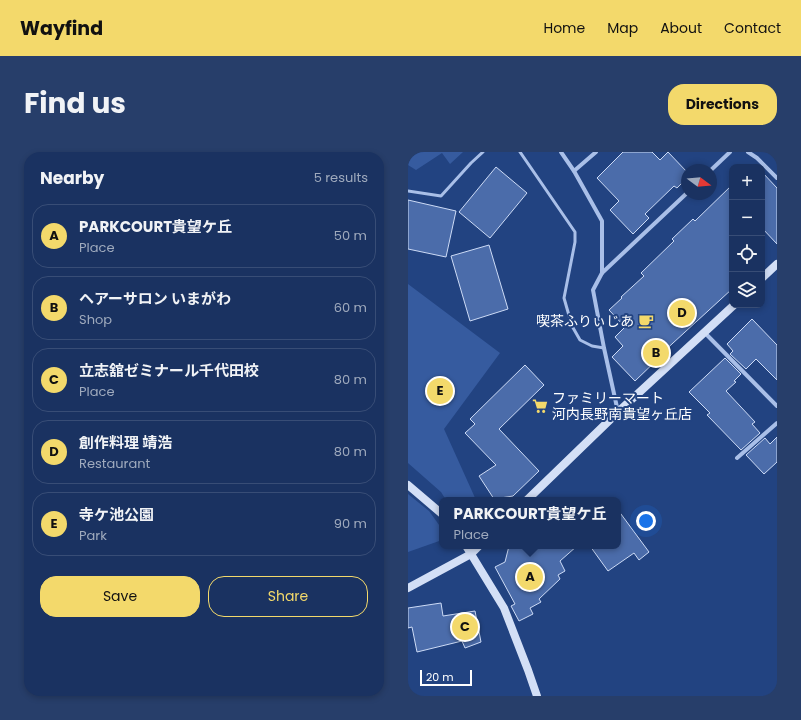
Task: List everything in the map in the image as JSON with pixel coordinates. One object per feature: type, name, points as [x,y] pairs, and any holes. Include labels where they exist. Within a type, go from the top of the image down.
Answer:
[{"type":"street","points":[[561,152],[574,171],[602,221],[602,273]]},
{"type":"street","points":[[574,171],[596,152]]},
{"type":"street","points":[[717,164],[730,152]]},
{"type":"street","points":[[748,152],[757,158],[777,178]]},
{"type":"street","points":[[618,412],[593,290],[602,273],[681,199]]},
{"type":"street","points":[[765,275],[777,264]]},
{"type":"street","points":[[530,497],[618,412],[731,308]]},
{"type":"street","points":[[705,333],[777,406]]},
{"type":"street","points":[[737,458],[777,423]]},
{"type":"street","points":[[408,485],[439,511]]},
{"type":"street","points":[[468,549],[504,608],[537,696]]},
{"type":"street","points":[[408,588],[472,554],[476,549]]},
{"type":"lane","points":[[408,191],[441,196],[482,152]]},
{"type":"lane","points":[[520,152],[575,232],[576,242],[564,298],[572,326],[580,340],[592,346],[604,348]]},
{"type":"shaded area","points":[[408,152],[463,152],[450,164],[442,153],[416,170],[408,165]]},
{"type":"shaded area","points":[[408,284],[500,353],[444,429],[475,497],[444,497],[441,492],[408,463]]},
{"type":"shaded area","points":[[408,494],[429,511],[439,525],[439,541],[408,552]]},
{"type":"building","points":[[623,152],[652,152],[660,160],[668,152],[681,166],[681,184],[677,188],[674,186],[645,214],[649,218],[633,234],[610,210],[619,201],[597,178]]},
{"type":"building","points":[[496,167],[527,193],[490,238],[459,212]]},
{"type":"building","points":[[765,175],[777,188],[777,244],[765,231]]},
{"type":"building","points":[[729,188],[729,292],[661,354],[662,355],[635,381],[612,357],[623,346],[615,337],[625,327],[609,310],[644,276],[641,273],[674,241],[672,239],[693,219],[695,221]]},
{"type":"building","points":[[408,200],[456,211],[446,257],[408,249]]},
{"type":"building","points":[[489,245],[508,309],[470,321],[451,256]]},
{"type":"building","points":[[752,319],[777,345],[777,380],[756,359],[746,369],[730,354],[733,351],[727,344]]},
{"type":"building","points":[[725,358],[741,374],[734,381],[736,382],[726,391],[755,422],[752,424],[760,433],[741,450],[707,415],[710,413],[689,392]]},
{"type":"building","points":[[525,365],[544,385],[499,429],[539,471],[513,496],[493,497],[479,476],[496,465],[465,433],[475,424],[470,419]]},
{"type":"building","points":[[777,437],[777,462],[764,474],[746,455],[765,438],[770,444]]},
{"type":"building","points":[[621,514],[649,552],[639,560],[634,553],[608,571],[592,549],[621,549]]},
{"type":"building","points":[[508,549],[574,549],[560,561],[565,571],[558,575],[560,579],[539,599],[541,602],[530,608],[533,614],[519,621],[511,606],[515,604],[495,567],[505,562]]},
{"type":"building","points":[[441,603],[443,616],[475,611],[481,642],[465,648],[462,641],[417,652],[412,627],[408,628],[408,608]]},
{"type":"place","name":"創作料理 靖浩","points":[[682,313]]},
{"type":"place","name":"喫茶ふりぃじあ","points":[[646,321]]},
{"type":"place","name":"ヘアーサロン いまがわ","points":[[656,353]]},
{"type":"place","name":"寺ケ池公園","points":[[440,391]]},
{"type":"place","name":"ファミリーマート 河内長野南貴望ヶ丘店","points":[[540,406]]},
{"type":"place","name":"PARKCOURT貴望ケ丘","points":[[530,577]]},
{"type":"place","name":"立志舘ゼミナール千代田校","points":[[465,627]]}]
